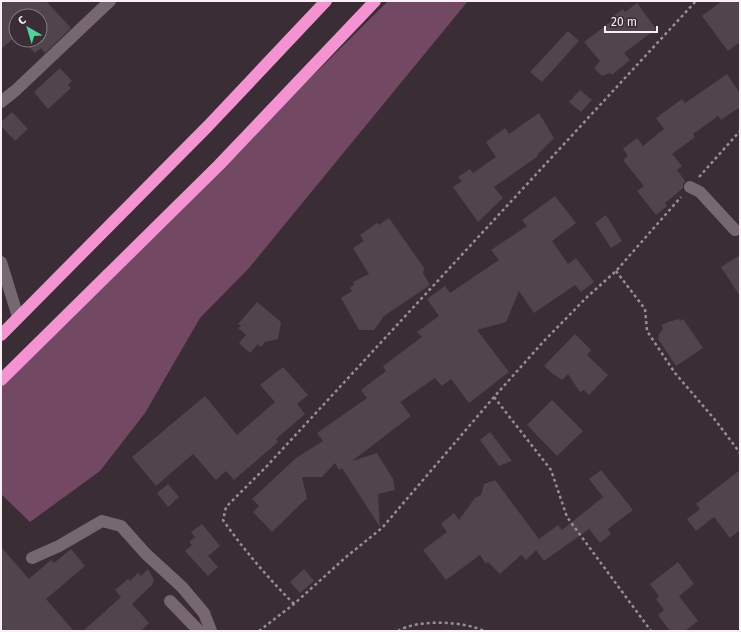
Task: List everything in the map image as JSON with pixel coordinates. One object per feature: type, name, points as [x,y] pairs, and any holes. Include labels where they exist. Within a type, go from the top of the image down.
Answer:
[{"type":"highway","points":[[1,335],[208,126],[326,1]]},
{"type":"highway","points":[[1,380],[219,165],[375,1]]},
{"type":"street","points":[[1,102],[16,90],[110,1]]},
{"type":"street","points":[[690,187],[700,192],[735,230]]},
{"type":"street","points":[[1,262],[18,317]]},
{"type":"street","points":[[32,558],[58,546],[102,521],[121,526],[146,554],[182,587],[204,613],[211,631]]},
{"type":"street","points":[[170,602],[199,631]]},
{"type":"path","points":[[294,604],[238,541],[223,520],[226,507],[266,467],[696,1]]},
{"type":"path","points":[[258,631],[294,604],[346,556],[382,528],[544,341],[587,297],[616,271],[740,131]]},
{"type":"path","points":[[616,271],[645,309],[647,331],[675,373],[716,421],[740,453]]},
{"type":"path","points":[[494,397],[551,470],[566,517],[651,631]]},
{"type":"path","points":[[398,631],[404,627],[431,623],[463,625],[476,627],[484,631]]},
{"type":"shaded area","points":[[388,1],[468,1],[249,268],[200,318],[145,413],[100,471],[30,522],[1,494],[1,385]]},
{"type":"building","points":[[1,1],[46,1],[71,28],[45,53],[41,48],[48,48],[48,8],[8,8],[8,43],[1,49]]},
{"type":"building","points":[[722,1],[740,1],[740,42],[728,51],[702,16]]},
{"type":"building","points":[[637,3],[656,29],[624,53],[630,60],[612,75],[610,73],[602,76],[594,68],[600,61],[584,42],[613,20],[611,18],[623,9],[625,12]]},
{"type":"building","points":[[568,31],[579,41],[542,82],[530,72]]},
{"type":"building","points":[[30,48],[41,48],[35,53]]},
{"type":"building","points":[[60,68],[72,81],[68,85],[71,88],[48,109],[34,92]]},
{"type":"building","points":[[727,74],[740,93],[740,107],[721,120],[718,116],[693,134],[695,137],[672,154],[682,166],[677,170],[685,181],[683,188],[665,203],[667,206],[656,215],[637,191],[644,186],[623,160],[628,156],[623,149],[637,138],[643,146],[664,129],[656,118],[682,99],[685,103]]},
{"type":"building","points":[[580,90],[592,100],[581,112],[569,102]]},
{"type":"building","points":[[12,112],[28,129],[15,141],[1,126],[1,122]]},
{"type":"building","points":[[539,113],[554,138],[537,155],[538,156],[494,187],[503,198],[478,222],[453,187],[462,181],[458,177],[470,169],[473,173],[496,157],[486,142],[505,128],[509,134]]},
{"type":"building","points":[[555,196],[576,223],[552,241],[568,264],[576,258],[594,282],[581,292],[575,285],[534,313],[519,291],[506,322],[477,330],[509,372],[469,403],[451,379],[442,386],[435,378],[400,402],[411,416],[352,461],[377,453],[393,479],[395,490],[378,494],[380,527],[342,468],[339,470],[335,463],[322,477],[302,477],[307,498],[272,532],[253,512],[259,506],[252,499],[296,458],[323,441],[317,433],[367,398],[361,390],[386,371],[383,366],[422,337],[417,332],[439,316],[427,299],[445,286],[450,293],[499,260],[491,250],[527,226],[522,220]]},
{"type":"building","points":[[606,215],[622,241],[611,248],[595,223]]},
{"type":"building","points":[[389,218],[424,268],[423,273],[430,285],[384,316],[374,330],[359,330],[341,298],[352,291],[350,288],[354,285],[353,282],[369,274],[353,248],[364,241],[360,235],[377,223],[379,225]]},
{"type":"building","points":[[740,255],[740,296],[721,267]]},
{"type":"building","points":[[257,302],[281,322],[278,339],[265,342],[261,347],[258,344],[250,353],[239,343],[246,335],[238,328],[241,326],[238,324]]},
{"type":"building","points":[[679,319],[680,321],[683,319],[703,348],[676,366],[658,339],[659,334],[663,329],[662,325]]},
{"type":"building","points":[[575,334],[591,350],[587,355],[608,375],[589,395],[584,390],[580,392],[568,374],[562,380],[544,366]]},
{"type":"building","points":[[283,367],[308,395],[297,404],[305,414],[276,439],[278,442],[234,480],[226,471],[216,480],[193,454],[156,486],[132,457],[205,396],[237,435],[275,402],[260,385]]},
{"type":"building","points":[[552,400],[583,431],[557,456],[527,425]]},
{"type":"building","points":[[490,432],[512,461],[499,466],[480,440]]},
{"type":"building","points":[[601,470],[633,510],[608,529],[611,534],[600,543],[589,529],[544,561],[536,550],[526,560],[521,555],[500,574],[488,562],[486,564],[480,555],[446,580],[423,550],[447,532],[441,524],[454,513],[459,520],[475,498],[481,495],[484,484],[495,480],[539,539],[558,525],[562,530],[603,497],[589,479]]},
{"type":"building","points":[[740,470],[740,530],[730,538],[714,517],[696,531],[687,519],[700,509],[696,504]]},
{"type":"building","points":[[168,484],[179,497],[168,507],[157,493]]},
{"type":"building","points":[[202,524],[220,546],[208,556],[218,567],[208,576],[185,551],[192,545],[189,542],[195,537],[191,532]]},
{"type":"building","points":[[1,547],[29,579],[51,560],[54,563],[71,549],[85,566],[46,599],[74,631],[1,631]]},
{"type":"building","points":[[678,562],[694,584],[679,596],[698,621],[685,631],[670,631],[658,615],[664,610],[656,599],[659,596],[650,584]]},
{"type":"building","points":[[148,569],[154,580],[152,585],[132,604],[149,623],[141,631],[83,631],[121,597],[115,590],[128,579],[130,581],[138,573],[141,576]]},
{"type":"building","points":[[304,569],[314,581],[300,593],[290,582]]}]
